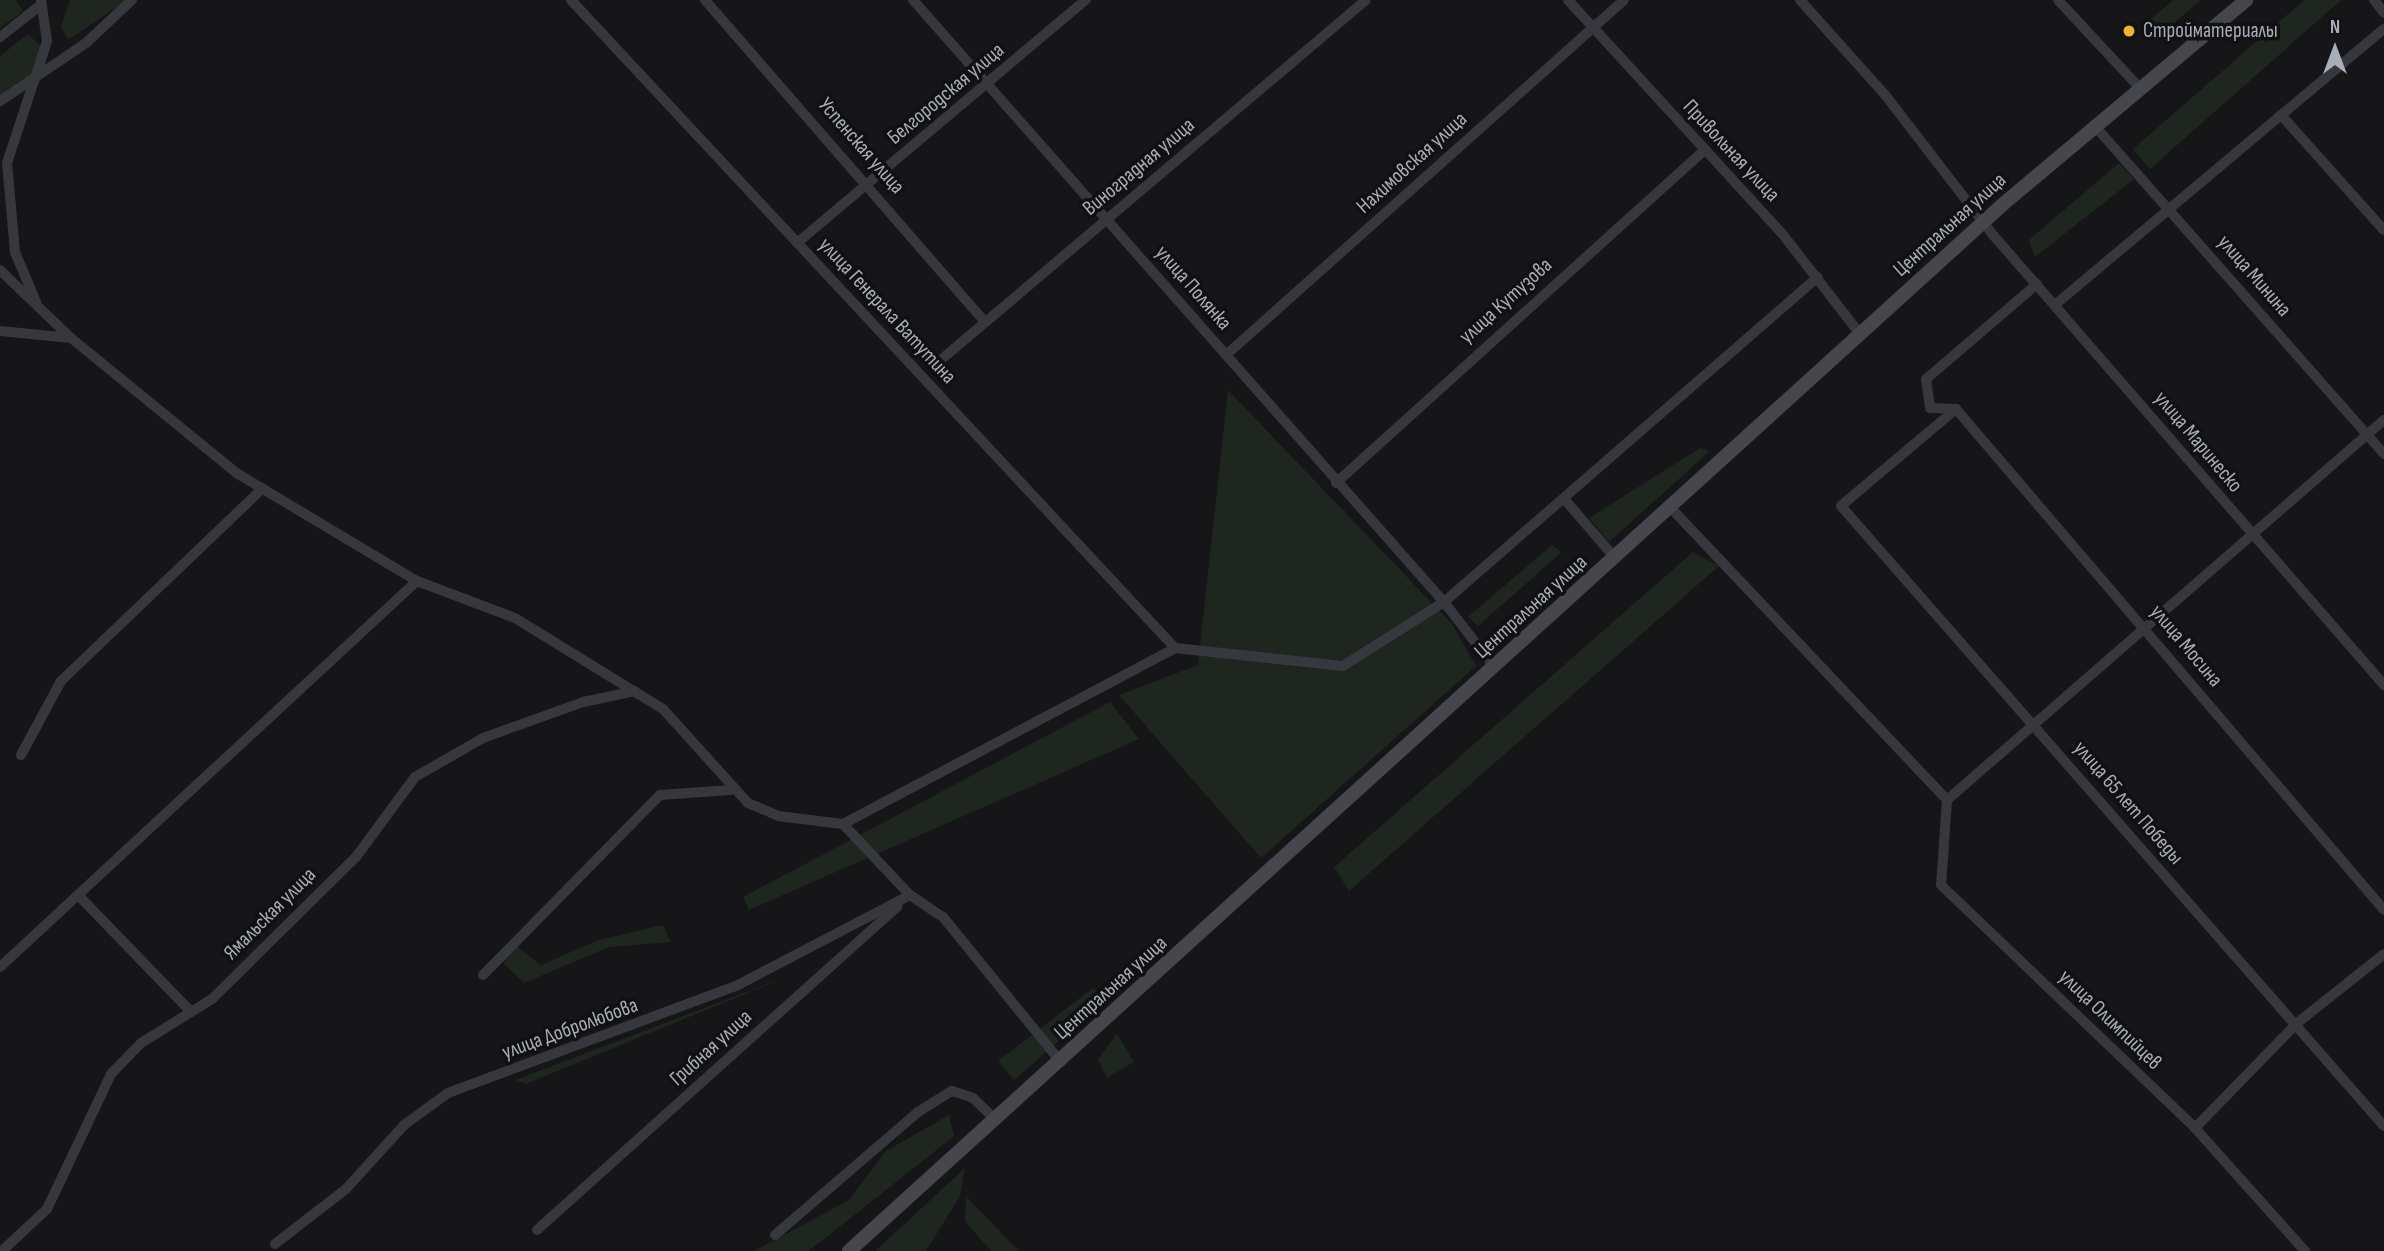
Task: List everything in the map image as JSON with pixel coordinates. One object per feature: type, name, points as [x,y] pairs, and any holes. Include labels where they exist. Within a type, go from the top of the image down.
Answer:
[{"type":"main road","name":"Центральная улица","points":[[849,1251],[1061,1062],[1860,334],[2138,86],[2246,0]]},
{"type":"street","points":[[0,101],[86,44],[132,0]]},
{"type":"street","name":"улица Генерала Ватутина","points":[[571,0],[1175,648]]},
{"type":"street","name":"Успенская улица","points":[[705,0],[870,183],[984,321]]},
{"type":"street","name":"улица Полянка","points":[[913,0],[1336,483],[1444,601],[1495,668]]},
{"type":"street","name":"Белгородская улица","points":[[797,243],[1086,0]]},
{"type":"street","name":"Виноградная улица","points":[[936,364],[1366,0]]},
{"type":"street","name":"Привольная улица","points":[[1568,0],[1818,277],[1860,334]]},
{"type":"street","name":"Нахимовская улица","points":[[1226,355],[1624,0]]},
{"type":"street","points":[[1800,0],[1886,96],[1984,223]]},
{"type":"street","points":[[2058,0],[2138,86]]},
{"type":"street","points":[[2374,0],[2384,13]]},
{"type":"street","points":[[38,307],[15,252],[7,163],[39,75],[47,41],[41,2]]},
{"type":"street","points":[[0,37],[41,2]]},
{"type":"street","points":[[2056,304],[2384,29]]},
{"type":"street","points":[[2281,116],[2384,230]]},
{"type":"street","name":"улица Минина","points":[[2094,125],[2384,454]]},
{"type":"street","name":"улица Кутузова","points":[[1336,483],[1704,151]]},
{"type":"street","name":"улица Маринеско","points":[[1984,223],[2384,684]]},
{"type":"street","points":[[0,270],[71,338],[263,488],[417,581],[515,618],[636,691],[671,717],[731,790],[778,816],[843,824],[1175,648],[1343,666],[1444,601],[1566,501],[1718,362],[1818,277]]},
{"type":"street","points":[[1956,409],[1930,408],[1926,379],[2037,284]]},
{"type":"street","points":[[0,331],[71,338]]},
{"type":"street","name":"улица 65 лет Победы","points":[[1956,409],[1841,506],[2384,1126]]},
{"type":"street","name":"улица Мосина","points":[[1956,409],[2144,625],[2384,910]]},
{"type":"street","points":[[1670,507],[1947,800],[2031,721],[2384,420]]},
{"type":"street","points":[[22,755],[61,681],[263,488]]},
{"type":"street","points":[[1566,501],[1615,558]]},
{"type":"street","points":[[0,967],[80,897],[417,581]]},
{"type":"street","name":"Ямальская улица","points":[[2,1251],[47,1209],[111,1074],[141,1043],[191,1012],[356,857],[415,777],[441,758],[583,702],[636,691]]},
{"type":"street","points":[[483,975],[660,795],[731,790]]},
{"type":"street","name":"улица Олимпийцев","points":[[1947,800],[1941,886],[2195,1128],[2305,1251]]},
{"type":"street","points":[[843,824],[910,895],[943,917],[1061,1062]]},
{"type":"street","name":"Грибная улица","points":[[537,1230],[910,895]]},
{"type":"street","name":"улица Добролюбова","points":[[275,1244],[346,1189],[404,1125],[448,1093],[738,985],[910,895]]},
{"type":"street","points":[[80,897],[191,1012]]},
{"type":"street","points":[[2195,1128],[2296,1024],[2384,954]]},
{"type":"street","points":[[775,1235],[918,1112],[952,1091],[973,1098],[996,1120]]},
{"type":"shaded area","points":[[0,0],[16,0],[23,11],[0,28]]},
{"type":"shaded area","points":[[70,0],[127,0],[68,40],[61,27]]},
{"type":"shaded area","points":[[2173,0],[2201,0],[2156,38],[2145,25]]},
{"type":"shaded area","points":[[2304,0],[2341,0],[2150,169],[2133,149]]},
{"type":"shaded area","points":[[28,34],[42,47],[30,76],[0,95],[0,56]]},
{"type":"shaded area","points":[[2119,163],[2134,179],[2035,257],[2029,240]]},
{"type":"shaded area","points":[[1228,390],[1452,624],[1476,666],[1261,858],[1119,695],[1198,665]]},
{"type":"shaded area","points":[[1700,448],[1710,451],[1609,542],[1589,518]]},
{"type":"shaded area","points":[[1552,545],[1562,552],[1478,626],[1468,617]]},
{"type":"shaded area","points":[[1693,552],[1719,566],[1349,891],[1334,867]]},
{"type":"shaded area","points":[[1110,702],[1139,739],[749,910],[743,897]]},
{"type":"shaded area","points":[[663,925],[671,942],[609,947],[524,983],[504,964],[514,944],[541,965],[599,940]]},
{"type":"shaded area","points":[[786,977],[526,1084],[515,1080]]},
{"type":"shaded area","points":[[1093,988],[1105,1001],[1014,1080],[998,1061]]},
{"type":"shaded area","points":[[1117,1034],[1134,1062],[1107,1078],[1098,1059]]},
{"type":"shaded area","points":[[949,1115],[954,1136],[809,1251],[754,1251],[849,1200],[886,1151]]},
{"type":"shaded area","points":[[965,1168],[960,1196],[926,1251],[875,1251]]},
{"type":"shaded area","points":[[966,1196],[1020,1251],[991,1251],[965,1221]]},
{"type":"place","name":"Стройматериалы","points":[[2129,31]]}]
